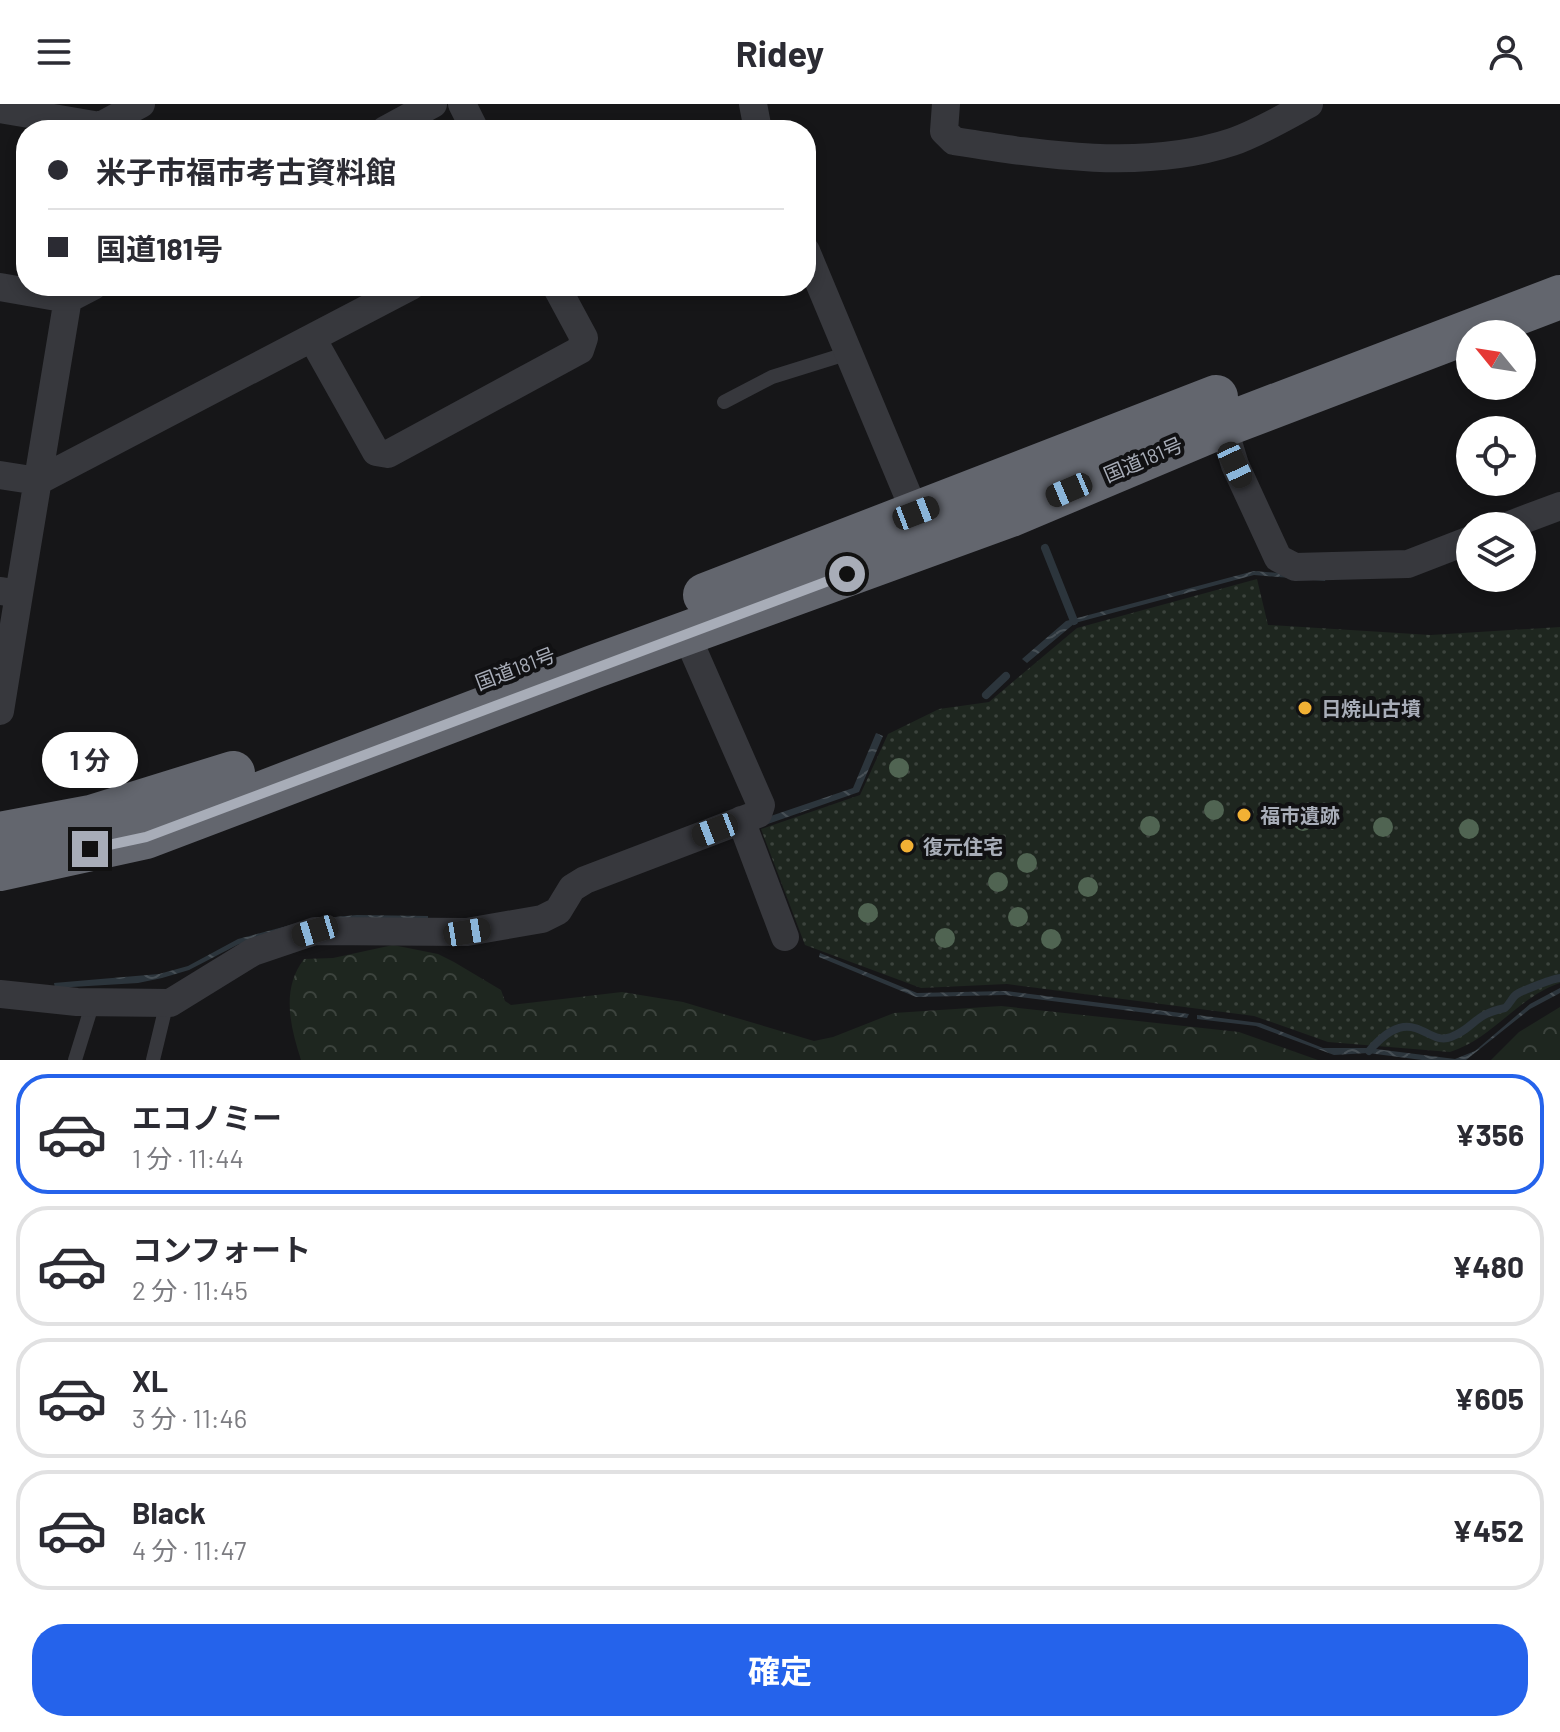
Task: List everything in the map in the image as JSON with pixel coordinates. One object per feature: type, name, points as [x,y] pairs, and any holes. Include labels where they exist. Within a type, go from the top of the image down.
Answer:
[{"type":"highway","name":"国道181号","points":[[0,834],[91,817],[201,785],[922,529],[1218,412],[1560,268]]},
{"type":"highway","name":"国道181号","points":[[1218,412],[1560,297]]},
{"type":"highway","name":"国道181号","points":[[0,869],[146,837],[686,634],[922,529]]},
{"type":"street","points":[[114,120],[141,104]]},
{"type":"street","points":[[403,120],[433,104]]},
{"type":"street","points":[[946,104],[944,131],[954,141],[1097,158],[1168,155],[1233,142],[1309,104]]},
{"type":"street","points":[[0,109],[58,120]]},
{"type":"street","points":[[816,275],[922,529]]},
{"type":"street","points":[[0,711],[10,592],[38,481],[76,296]]},
{"type":"street","points":[[0,475],[38,481],[392,296]]},
{"type":"street","points":[[312,338],[376,452],[388,454],[580,350],[584,338],[561,296]]},
{"type":"street","points":[[1218,412],[1235,465],[1278,558],[1295,567],[1408,564],[1456,545]]},
{"type":"street","points":[[1536,515],[1560,506]]},
{"type":"street","points":[[0,994],[93,1002],[167,1002],[253,952],[315,931],[467,932],[542,919],[558,911],[572,888],[585,880],[758,814],[761,805],[686,634]]},
{"type":"street","points":[[741,820],[785,937]]},
{"type":"lane","points":[[724,402],[772,377],[849,353]]},
{"type":"lane","points":[[75,1060],[93,1002]]},
{"type":"lane","points":[[153,1060],[167,1002]]},
{"type":"green space","points":[[1257,579],[1268,625],[1431,635],[1560,627],[1560,983],[1531,998],[1479,1038],[1450,1052],[1328,1042],[1254,1016],[1007,984],[921,988],[805,945],[761,829],[860,795],[888,734],[939,709],[989,702],[1077,628]]},
{"type":"green space","points":[[393,945],[438,954],[454,962],[501,990],[505,1001],[511,1005],[622,992],[683,1002],[814,1041],[833,1037],[894,1013],[1001,1006],[1239,1032],[1318,1060],[301,1060],[291,1021],[290,995],[292,983],[304,959],[333,958]]},
{"type":"green space","points":[[1560,1007],[1560,1060],[1491,1060],[1519,1032]]},
{"type":"water","points":[[1254,571],[1326,577],[1325,581],[1254,575],[1075,623],[1027,663],[1022,659],[1066,621]]},
{"type":"water","points":[[876,733],[883,736],[859,792],[765,825],[762,819],[853,788]]},
{"type":"water","points":[[357,915],[428,916],[428,921],[239,944],[189,970],[162,978],[138,983],[55,988],[54,983],[159,974],[188,966],[238,939],[313,919]]},
{"type":"water","points":[[820,953],[917,993],[1006,991],[1189,1014],[1187,1018],[1005,995],[916,997],[819,957]]},
{"type":"water","points":[[1560,988],[1560,993],[1530,1009],[1466,1060],[1422,1060],[1368,1053],[1334,1055],[1256,1026],[1197,1019],[1197,1015],[1260,1023],[1323,1048],[1368,1048],[1455,1059],[1475,1051],[1530,1004]]},
{"type":"waterway","points":[[1045,548],[1074,621]]},
{"type":"waterway","points":[[986,695],[1006,676]]},
{"type":"waterway","points":[[1369,1051],[1384,1036],[1408,1027],[1442,1038],[1451,1037],[1486,1014],[1505,1008],[1517,994],[1560,978]]},
{"type":"place","name":"日焼山古墳","points":[[1305,708]]},
{"type":"place","name":"福市遺跡","points":[[1244,815]]},
{"type":"place","name":"復元住宅","points":[[907,846]]},
{"type":"route","points":[[90,849],[146,837],[847,574]]}]
